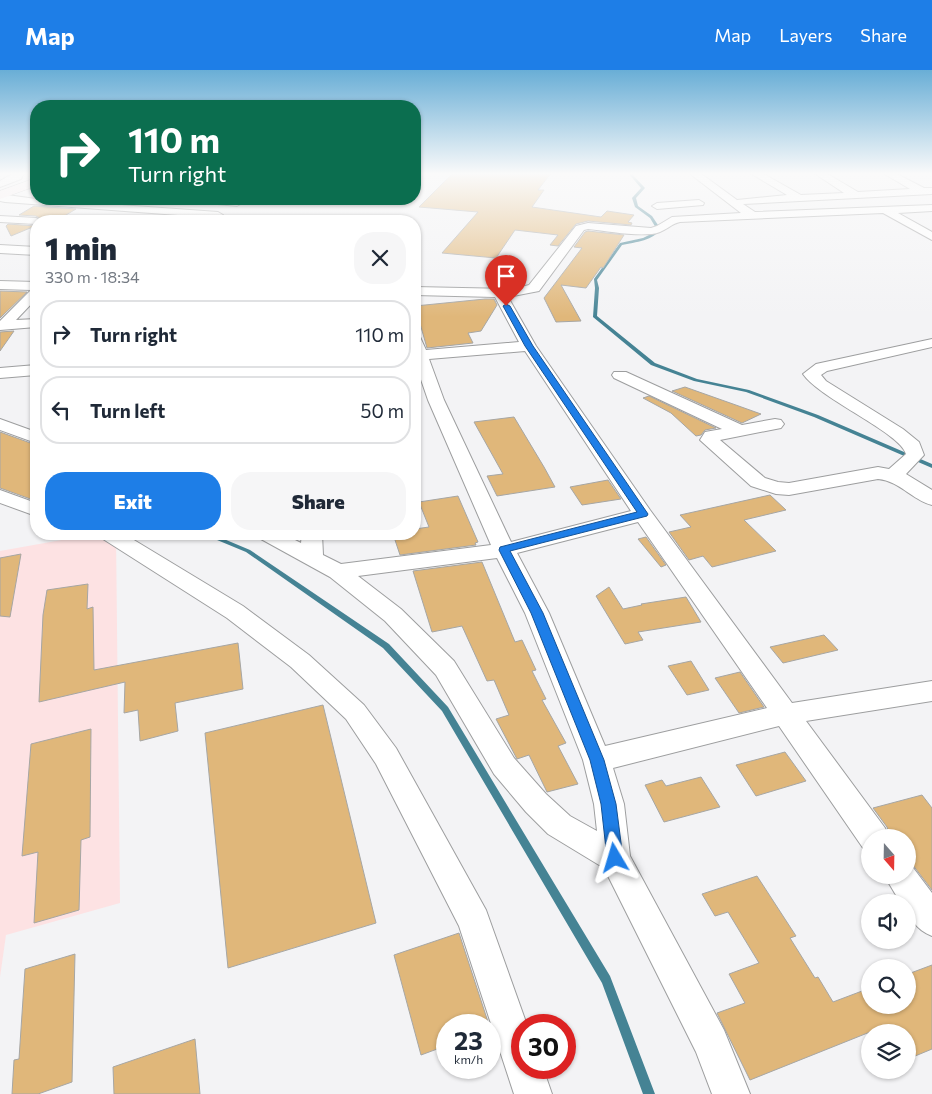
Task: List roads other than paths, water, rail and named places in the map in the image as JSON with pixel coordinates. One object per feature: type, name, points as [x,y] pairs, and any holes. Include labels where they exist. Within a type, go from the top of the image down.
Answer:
[{"type":"street","points":[[421,291],[519,292],[534,288],[580,228],[597,225],[656,230],[671,221]]},
{"type":"street","points":[[905,221],[932,236]]},
{"type":"street","points":[[0,249],[30,251]]},
{"type":"street","points":[[0,285],[30,286]]},
{"type":"street","points":[[499,292],[529,346],[643,514],[868,829]]},
{"type":"street","points":[[1,326],[30,298]]},
{"type":"street","points":[[1,326],[30,324]]},
{"type":"street","points":[[932,343],[822,366],[811,374],[820,384],[897,433],[932,498]]},
{"type":"street","points":[[421,347],[529,346]]},
{"type":"street","points":[[421,358],[436,400],[504,550],[537,613],[597,760],[609,804],[615,858],[712,1043],[731,1094]]},
{"type":"street","points":[[0,373],[30,370]]},
{"type":"street","points":[[620,375],[739,430]]},
{"type":"street","points":[[0,424],[30,436]]},
{"type":"street","points":[[775,424],[711,436],[709,440],[751,476],[768,486],[790,489],[878,473],[912,459]]},
{"type":"street","points":[[0,496],[30,508]]},
{"type":"street","points":[[338,572],[504,550],[643,514]]},
{"type":"street","points":[[120,540],[235,612],[300,661],[356,712],[386,756],[474,921],[511,1031]]},
{"type":"street","points":[[279,540],[338,572],[393,616],[445,668],[504,766],[536,803],[559,825],[615,858]]},
{"type":"street","points":[[312,540],[312,558]]},
{"type":"street","points":[[597,760],[786,714],[932,691]]},
{"type":"street","points":[[906,884],[932,920]]},
{"type":"street","points":[[528,1079],[533,1094]]},
{"type":"waterway","points":[[653,221],[658,228],[656,233],[644,239],[621,244],[595,280],[597,288],[595,316],[653,364],[696,380],[747,391],[816,416],[932,466]]},
{"type":"waterway","points":[[221,540],[248,551],[386,646],[445,709],[606,980],[649,1094]]}]
